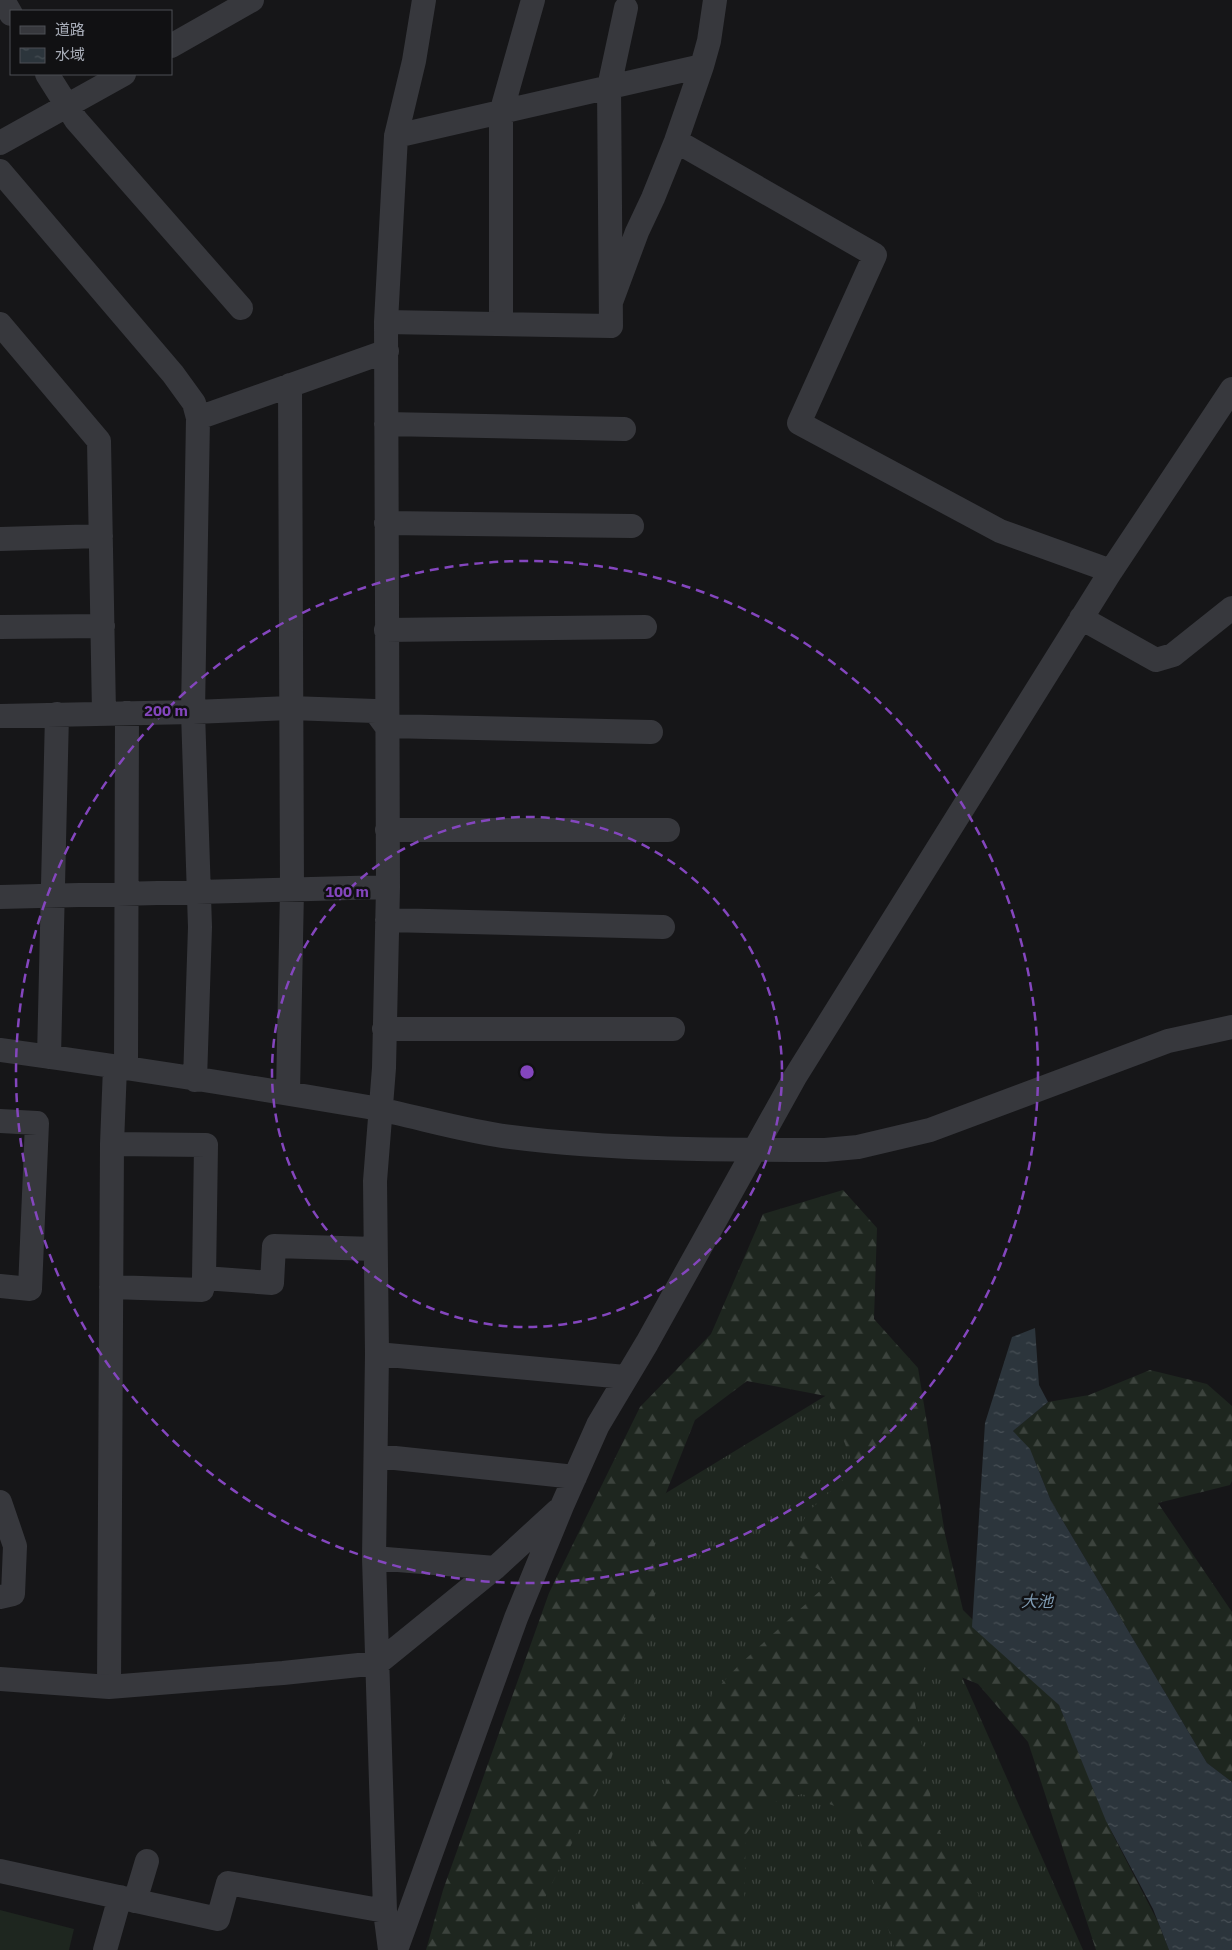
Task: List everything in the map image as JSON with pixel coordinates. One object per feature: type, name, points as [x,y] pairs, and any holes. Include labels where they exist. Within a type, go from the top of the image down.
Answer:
[{"type":"street","points":[[3,0],[10,12]]},
{"type":"street","points":[[172,45],[252,0]]},
{"type":"street","points":[[390,1950],[386,1911],[374,1558],[377,1354],[375,1181],[382,1110],[388,887],[386,322],[396,136],[414,61],[424,0]]},
{"type":"street","points":[[501,324],[501,113],[533,0]]},
{"type":"street","points":[[611,302],[637,232],[654,198],[676,141],[702,66],[709,41],[715,0]]},
{"type":"street","points":[[386,322],[611,326],[609,87],[626,8]]},
{"type":"street","points":[[396,136],[702,66]]},
{"type":"street","points":[[48,75],[76,120],[242,308]]},
{"type":"street","points":[[0,143],[122,75]]},
{"type":"street","points":[[676,141],[875,255],[799,423],[1000,531],[1111,571]]},
{"type":"street","points":[[0,171],[173,374],[194,403],[198,418],[193,712],[200,927],[195,1080]]},
{"type":"street","points":[[0,324],[99,440],[103,626],[116,713],[127,894],[120,1068],[112,1144],[108,1688]]},
{"type":"street","points":[[198,418],[386,351]]},
{"type":"street","points":[[288,1093],[292,890],[290,385]]},
{"type":"street","points":[[396,1950],[516,1618],[598,1425],[647,1343],[795,1077],[1081,618],[1232,389]]},
{"type":"street","points":[[386,424],[624,429]]},
{"type":"street","points":[[386,523],[632,526]]},
{"type":"street","points":[[0,539],[101,536]]},
{"type":"street","points":[[1081,618],[1156,660],[1173,655],[1232,608]]},
{"type":"street","points":[[0,627],[103,626]]},
{"type":"street","points":[[386,630],[645,627]]},
{"type":"street","points":[[0,716],[290,708],[375,711],[386,726]]},
{"type":"street","points":[[49,1056],[57,714]]},
{"type":"street","points":[[386,726],[651,732]]},
{"type":"street","points":[[387,830],[668,830]]},
{"type":"street","points":[[0,897],[388,887]]},
{"type":"street","points":[[387,920],[663,927]]},
{"type":"street","points":[[0,1050],[288,1093],[382,1110],[440,1125],[510,1137],[572,1143],[753,1150],[824,1150],[886,1142],[930,1130],[1168,1041],[1232,1027]]},
{"type":"street","points":[[384,1029],[673,1029]]},
{"type":"street","points":[[0,1121],[37,1123],[30,1289],[0,1286]]},
{"type":"street","points":[[111,1287],[202,1290],[204,1278],[206,1145],[112,1144]]},
{"type":"street","points":[[204,1278],[272,1283],[274,1246],[375,1249]]},
{"type":"street","points":[[377,1354],[625,1377]]},
{"type":"street","points":[[376,1456],[575,1477]]},
{"type":"street","points":[[0,1502],[15,1546],[13,1594],[0,1597]]},
{"type":"street","points":[[0,1679],[108,1688],[283,1674],[378,1663],[495,1568],[562,1506]]},
{"type":"street","points":[[374,1558],[495,1568]]},
{"type":"street","points":[[105,1950],[146,1861]]},
{"type":"street","points":[[0,1871],[218,1919],[228,1883],[386,1911]]},
{"type":"green space","points":[[843,1190],[877,1228],[874,1319],[918,1368],[945,1534],[963,1610],[1059,1705],[1112,1833],[1157,1920],[1169,1950],[1096,1950],[1028,1742],[978,1684],[924,1662],[915,1703],[935,1824],[982,1900],[983,1950],[895,1950],[851,1812],[802,1794],[768,1804],[746,1834],[744,1906],[740,1950],[626,1950],[680,1729],[738,1666],[833,1579],[786,1548],[810,1510],[855,1469],[826,1396],[747,1381],[695,1420],[654,1523],[654,1621],[607,1772],[537,1914],[528,1950],[426,1950],[443,1890],[549,1593],[640,1407],[711,1334],[763,1214]]},
{"type":"green space","points":[[1150,1370],[1207,1384],[1232,1406],[1232,1481],[1230,1485],[1158,1503],[1232,1612],[1232,1782],[1207,1763],[1051,1501],[1034,1459],[1013,1431],[1048,1402],[1089,1395]]},
{"type":"green space","points":[[835,1390],[1083,1950],[491,1950],[625,1518]]},
{"type":"green space","points":[[0,1910],[74,1929],[69,1950],[0,1950]]},
{"type":"water","name":"大池","points":[[1035,1328],[1039,1385],[1048,1402],[1013,1431],[1030,1449],[1051,1501],[1207,1763],[1232,1782],[1232,1950],[1169,1950],[1153,1909],[1106,1821],[1059,1705],[972,1627],[985,1423],[1012,1337]]}]
